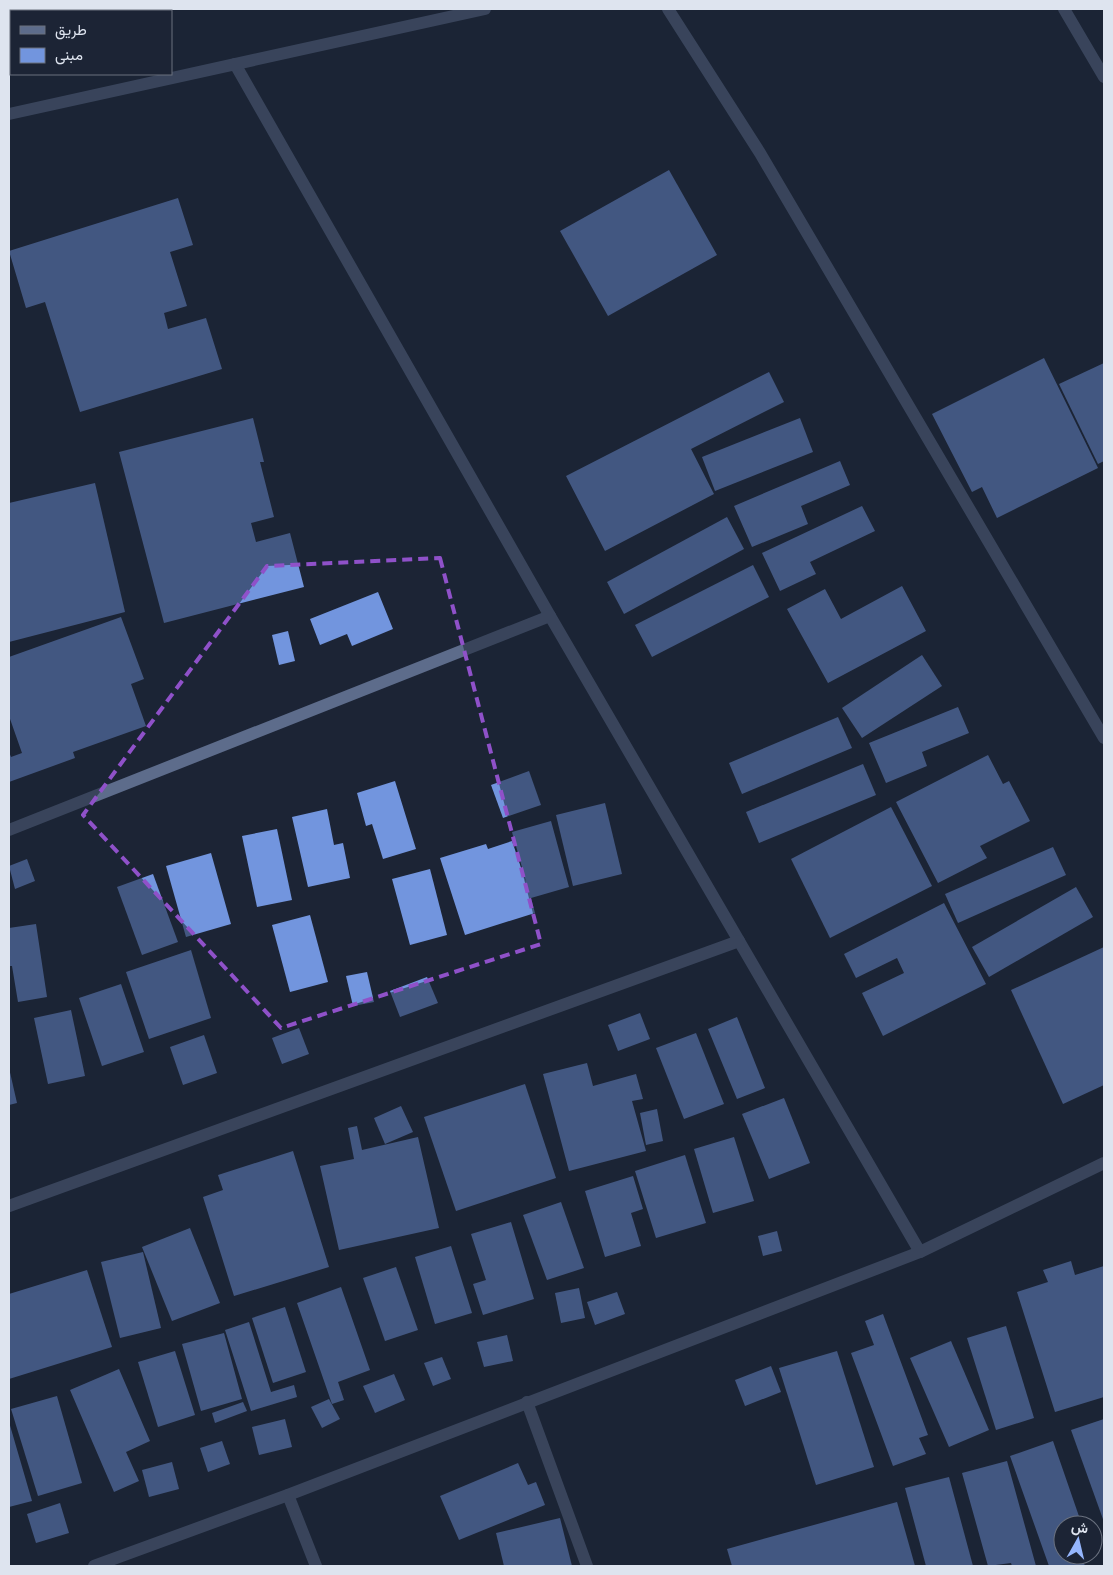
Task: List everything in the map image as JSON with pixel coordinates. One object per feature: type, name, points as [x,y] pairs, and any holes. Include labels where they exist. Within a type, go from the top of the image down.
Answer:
[{"type":"street","points":[[9,114],[485,9]]},
{"type":"street","points":[[668,9],[765,162],[1104,738]]},
{"type":"street","points":[[1064,9],[1104,77]]},
{"type":"street","points":[[235,64],[550,616],[920,1252]]},
{"type":"street","points":[[9,830],[550,616]]},
{"type":"street","points":[[9,1206],[739,941]]},
{"type":"street","points":[[94,1566],[288,1495],[920,1252],[1104,1163]]},
{"type":"street","points":[[527,1402],[587,1566]]},
{"type":"street","points":[[288,1495],[316,1566]]},
{"type":"highlighted area","points":[[440,558],[541,944],[281,1028],[83,815],[267,566]]},
{"type":"building","points":[[88,9],[88,10],[32,10]]},
{"type":"building","points":[[122,9],[158,10],[122,10]]},
{"type":"building","points":[[669,170],[717,255],[608,316],[560,231]]},
{"type":"building","points":[[178,198],[193,245],[170,252],[187,306],[164,313],[168,329],[206,318],[222,369],[80,412],[45,302],[26,308],[9,251]]},
{"type":"building","points":[[1044,358],[1098,468],[997,518],[982,487],[972,492],[932,414]]},
{"type":"building","points":[[1104,363],[1104,461],[1098,464],[1059,384]]},
{"type":"building","points":[[769,372],[784,402],[691,449],[714,494],[605,551],[566,476]]},
{"type":"building","points":[[253,418],[264,462],[260,462],[274,517],[251,523],[256,542],[290,533],[304,587],[164,623],[119,452]]},
{"type":"building","points":[[800,418],[813,452],[715,491],[702,457]]},
{"type":"building","points":[[840,461],[850,485],[801,506],[808,524],[752,547],[734,506]]},
{"type":"building","points":[[95,483],[125,612],[9,642],[9,503]]},
{"type":"building","points":[[862,506],[875,531],[810,562],[816,574],[780,591],[762,553]]},
{"type":"building","points":[[727,517],[744,549],[624,614],[607,582]]},
{"type":"building","points":[[753,565],[769,597],[652,657],[635,625]]},
{"type":"building","points":[[902,586],[926,631],[828,683],[787,609],[825,589],[841,619]]},
{"type":"building","points":[[378,592],[393,629],[352,646],[347,634],[320,645],[310,619]]},
{"type":"building","points":[[121,617],[144,679],[131,684],[146,726],[73,752],[75,758],[9,782],[9,752],[11,757],[22,753],[9,716],[9,657]]},
{"type":"building","points":[[288,631],[295,661],[279,665],[272,635]]},
{"type":"building","points":[[922,655],[942,686],[862,738],[842,708]]},
{"type":"building","points":[[958,707],[969,733],[922,752],[927,766],[886,783],[869,743]]},
{"type":"building","points":[[838,717],[852,748],[742,794],[729,763]]},
{"type":"building","points":[[988,755],[1003,784],[1009,781],[1030,821],[980,846],[987,858],[938,883],[896,802]]},
{"type":"building","points":[[863,764],[876,795],[759,843],[746,812]]},
{"type":"building","points":[[529,771],[541,805],[503,818],[491,785]]},
{"type":"building","points":[[395,781],[416,849],[383,859],[372,824],[366,826],[357,793]]},
{"type":"building","points":[[605,803],[622,874],[573,886],[556,815]]},
{"type":"building","points":[[891,807],[932,886],[830,938],[791,859]]},
{"type":"building","points":[[327,809],[334,845],[343,843],[350,878],[308,887],[292,817]]},
{"type":"building","points":[[551,821],[569,887],[531,898],[535,913],[465,935],[440,858],[486,844],[488,849],[512,841],[527,885],[512,832]]},
{"type":"building","points":[[277,829],[292,900],[257,907],[242,836]]},
{"type":"building","points":[[1053,847],[1066,875],[958,923],[945,894]]},
{"type":"building","points":[[211,853],[231,924],[186,937],[166,866]]},
{"type":"building","points":[[27,859],[35,881],[15,889],[9,866]]},
{"type":"building","points":[[430,869],[447,935],[410,945],[392,879]]},
{"type":"building","points":[[153,874],[178,942],[142,955],[117,887]]},
{"type":"building","points":[[1076,887],[1093,917],[989,977],[972,947]]},
{"type":"building","points":[[944,903],[986,984],[883,1036],[862,993],[904,973],[897,958],[856,978],[844,954]]},
{"type":"building","points":[[310,915],[328,982],[290,992],[272,925]]},
{"type":"building","points":[[36,924],[47,997],[18,1002],[12,966],[9,966],[9,928]]},
{"type":"building","points":[[1104,947],[1104,1085],[1063,1104],[1011,990]]},
{"type":"building","points":[[191,950],[211,1018],[149,1039],[126,972]]},
{"type":"building","points":[[367,972],[374,1002],[353,1006],[346,976]]},
{"type":"building","points":[[427,977],[438,1003],[400,1017],[390,991]]},
{"type":"building","points":[[121,984],[144,1052],[102,1066],[79,998]]},
{"type":"building","points":[[71,1010],[85,1076],[48,1084],[34,1018]]},
{"type":"building","points":[[640,1013],[650,1039],[618,1051],[608,1025]]},
{"type":"building","points":[[737,1017],[765,1088],[737,1099],[708,1029]]},
{"type":"building","points":[[299,1028],[309,1054],[282,1064],[272,1038]]},
{"type":"building","points":[[696,1033],[724,1104],[684,1119],[656,1048]]},
{"type":"building","points":[[204,1035],[217,1073],[183,1085],[170,1047]]},
{"type":"building","points":[[587,1063],[593,1086],[636,1074],[643,1099],[632,1101],[646,1151],[569,1171],[543,1074]]},
{"type":"building","points":[[9,1068],[17,1103],[9,1105]]},
{"type":"building","points":[[525,1084],[556,1178],[456,1211],[424,1117]]},
{"type":"building","points":[[784,1098],[810,1163],[769,1179],[742,1114]]},
{"type":"building","points":[[401,1106],[413,1132],[385,1144],[374,1118]]},
{"type":"building","points":[[657,1109],[663,1141],[646,1145],[640,1113]]},
{"type":"building","points":[[357,1126],[362,1150],[418,1137],[439,1228],[339,1250],[320,1166],[354,1159],[348,1128]]},
{"type":"building","points":[[734,1137],[754,1201],[713,1213],[694,1149]]},
{"type":"building","points":[[293,1151],[329,1267],[234,1296],[203,1197],[223,1190],[218,1175]]},
{"type":"building","points":[[685,1155],[706,1223],[656,1238],[635,1171]]},
{"type":"building","points":[[633,1176],[643,1209],[631,1213],[641,1246],[605,1257],[585,1191]]},
{"type":"building","points":[[561,1202],[584,1268],[547,1280],[523,1215]]},
{"type":"building","points":[[511,1222],[534,1299],[483,1315],[473,1284],[486,1280],[471,1234]]},
{"type":"building","points":[[190,1228],[220,1303],[172,1321],[142,1247]]},
{"type":"building","points":[[777,1231],[782,1251],[763,1256],[758,1236]]},
{"type":"building","points":[[451,1246],[472,1313],[435,1324],[415,1257]]},
{"type":"building","points":[[143,1252],[161,1328],[120,1338],[101,1262]]},
{"type":"building","points":[[1071,1261],[1075,1275],[1104,1266],[1104,1397],[1055,1412],[1017,1292],[1048,1282],[1043,1270]]},
{"type":"building","points":[[396,1267],[418,1330],[385,1341],[363,1278]]},
{"type":"building","points":[[87,1270],[112,1347],[9,1379],[9,1294]]},
{"type":"building","points":[[341,1287],[370,1370],[338,1382],[344,1400],[332,1404],[297,1303]]},
{"type":"building","points":[[579,1288],[585,1318],[561,1323],[555,1293]]},
{"type":"building","points":[[617,1292],[625,1314],[595,1325],[587,1302]]},
{"type":"building","points":[[285,1307],[306,1372],[273,1383],[252,1318]]},
{"type":"building","points":[[883,1314],[928,1435],[919,1438],[926,1454],[893,1466],[851,1353],[874,1345],[865,1321]]},
{"type":"building","points":[[249,1322],[271,1392],[294,1385],[297,1397],[251,1411],[225,1330]]},
{"type":"building","points":[[1006,1326],[1034,1418],[996,1430],[967,1338]]},
{"type":"building","points":[[224,1333],[242,1399],[201,1411],[182,1344]]},
{"type":"building","points":[[507,1335],[513,1361],[484,1367],[477,1342]]},
{"type":"building","points":[[951,1341],[989,1430],[949,1447],[910,1358]]},
{"type":"building","points":[[175,1351],[195,1415],[158,1427],[138,1362]]},
{"type":"building","points":[[837,1351],[874,1467],[816,1485],[779,1368]]},
{"type":"building","points":[[442,1357],[451,1379],[433,1386],[424,1363]]},
{"type":"building","points":[[771,1366],[781,1392],[745,1406],[735,1380]]},
{"type":"building","points":[[119,1369],[150,1441],[126,1452],[139,1481],[114,1492],[70,1390]]},
{"type":"building","points":[[394,1374],[405,1400],[375,1413],[363,1386]]},
{"type":"building","points":[[57,1396],[82,1483],[38,1496],[11,1409]]},
{"type":"building","points":[[329,1399],[340,1419],[322,1428],[311,1407]]},
{"type":"building","points":[[243,1402],[247,1411],[215,1423],[212,1413]]},
{"type":"building","points":[[285,1419],[292,1447],[259,1455],[252,1427]]},
{"type":"building","points":[[1104,1419],[1104,1522],[1103,1515],[1071,1430]]},
{"type":"building","points":[[9,1422],[32,1501],[9,1507]]},
{"type":"building","points":[[222,1441],[230,1464],[208,1472],[200,1448]]},
{"type":"building","points":[[1053,1441],[1079,1515],[1053,1515],[1053,1565],[1085,1566],[1049,1566],[1010,1456]]},
{"type":"building","points":[[1007,1461],[1036,1566],[1012,1566],[1011,1563],[988,1566],[962,1473]]},
{"type":"building","points":[[172,1462],[179,1489],[149,1497],[142,1470]]},
{"type":"building","points":[[518,1463],[528,1485],[536,1482],[545,1505],[459,1540],[440,1496]]},
{"type":"building","points":[[949,1477],[973,1566],[926,1566],[905,1488]]},
{"type":"building","points":[[897,1502],[915,1566],[732,1566],[727,1549]]},
{"type":"building","points":[[60,1503],[69,1533],[36,1543],[27,1514]]},
{"type":"building","points":[[560,1518],[572,1566],[504,1566],[496,1533]]}]
